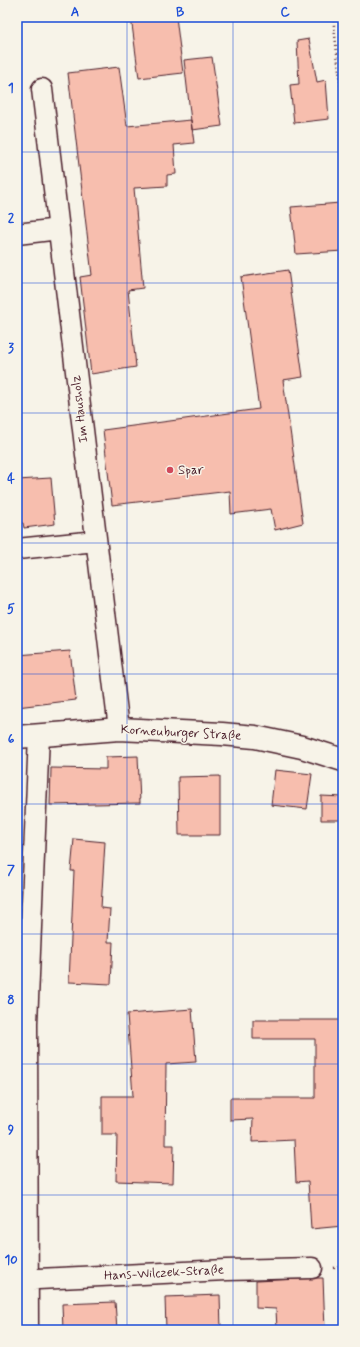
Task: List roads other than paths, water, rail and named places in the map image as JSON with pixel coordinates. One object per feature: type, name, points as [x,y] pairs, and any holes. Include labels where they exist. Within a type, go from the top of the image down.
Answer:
[{"type":"main road","name":"Korneuburger Straße","points":[[17,737],[119,729],[222,734],[255,737],[302,747],[343,760]]},
{"type":"street","name":"Im Hausholz","points":[[42,89],[119,729]]},
{"type":"street","points":[[17,234],[58,229]]},
{"type":"street","points":[[17,549],[96,541]]},
{"type":"street","points":[[28,1330],[23,1280],[27,1217],[22,1023],[39,735]]},
{"type":"street","name":"Hans-Wilczek-Straße","points":[[23,1280],[226,1270],[312,1268]]},
{"type":"place","name":"Spar","points":[[170,470]]}]
